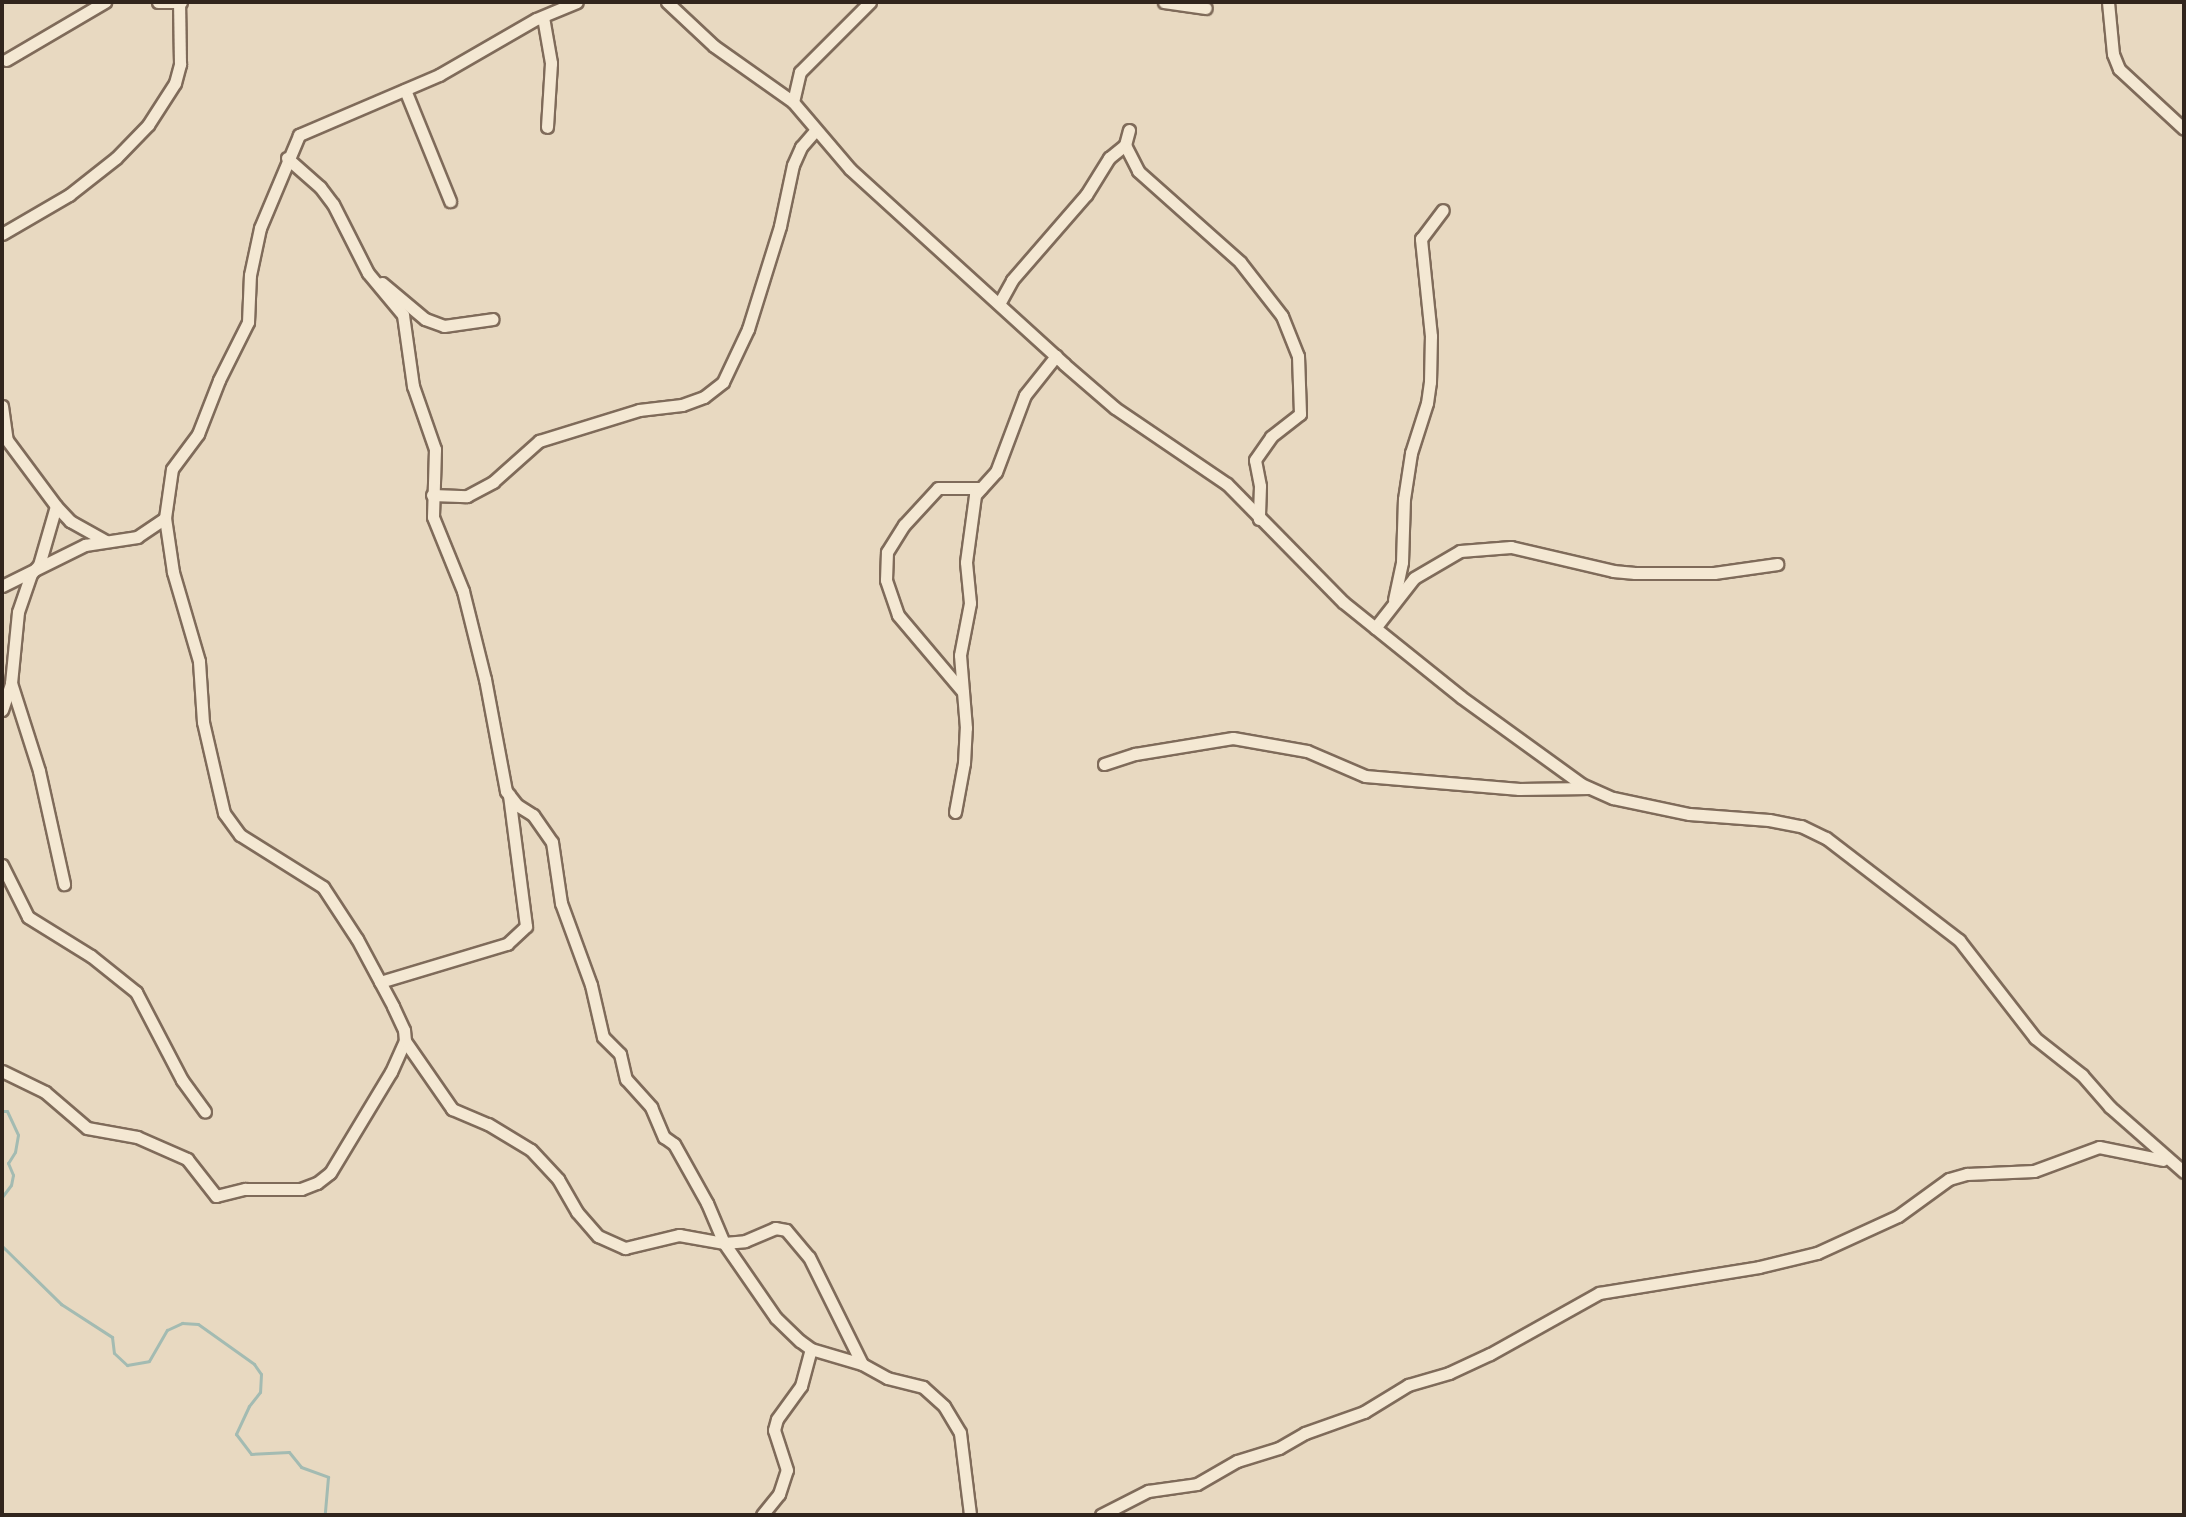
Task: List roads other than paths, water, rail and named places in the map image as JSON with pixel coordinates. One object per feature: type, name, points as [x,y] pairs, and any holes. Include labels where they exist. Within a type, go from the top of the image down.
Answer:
[{"type":"street","points":[[6,60],[105,2]]},
{"type":"street","points":[[2,234],[69,195],[116,158],[148,125],[175,83],[180,64],[180,3],[158,2]]},
{"type":"street","points":[[577,2],[405,90],[299,135],[287,158],[260,228],[250,275],[248,322],[219,380],[198,434],[172,469],[165,518],[173,572],[199,661],[203,722],[224,813],[240,835],[323,887],[357,939],[380,982],[404,1030],[405,1041],[452,1109],[488,1124],[531,1150],[558,1179],[577,1212],[598,1236],[625,1248],[679,1235],[724,1243],[745,1241],[775,1228],[786,1230],[809,1257],[862,1364]]},
{"type":"street","points":[[667,2],[714,46],[793,102],[850,169],[1115,408],[1227,484],[1343,602],[1461,697],[1589,788],[1627,802],[1689,814],[1769,820],[1801,826],[1826,838],[1959,940],[2035,1038],[2082,1075],[2179,1168]]},
{"type":"street","points":[[793,102],[800,72],[870,2]]},
{"type":"street","points":[[1164,2],[1206,8]]},
{"type":"street","points":[[2108,2],[2113,54],[2119,69],[2184,129]]},
{"type":"street","points":[[543,17],[551,63],[547,127]]},
{"type":"street","points":[[405,90],[450,201]]},
{"type":"street","points":[[1000,302],[1012,280],[1086,195],[1109,158],[1125,145],[1129,130]]},
{"type":"street","points":[[432,495],[467,496],[493,482],[539,441],[639,410],[682,405],[704,397],[723,382],[748,329],[787,200],[793,165],[801,147],[815,131]]},
{"type":"street","points":[[1125,145],[1138,171],[1158,191],[1217,237],[1240,262],[1282,316],[1298,356],[1300,414],[1271,437],[1255,460],[1260,486],[1259,519]]},
{"type":"street","points":[[287,158],[333,204],[368,273],[403,315],[413,386],[435,449],[433,517],[463,591],[475,638],[509,794],[526,926],[507,944],[380,982]]},
{"type":"street","points":[[1394,603],[1402,562],[1404,499],[1411,453],[1427,403],[1430,382],[1431,336],[1421,239],[1443,210]]},
{"type":"street","points":[[368,273],[425,319],[444,326],[493,319]]},
{"type":"street","points":[[955,812],[964,763],[960,655],[970,603],[966,562],[973,504],[981,488],[996,472],[1025,395],[1056,356]]},
{"type":"street","points":[[2,406],[7,440],[56,506],[70,521],[106,541]]},
{"type":"street","points":[[963,692],[898,615],[886,580],[887,552],[912,515],[938,488],[981,488]]},
{"type":"street","points":[[2,710],[11,683],[15,626],[31,574],[39,565],[56,506]]},
{"type":"street","points":[[2,586],[85,545],[137,537],[165,518]]},
{"type":"street","points":[[1375,628],[1414,578],[1460,551],[1511,547],[1613,571],[1635,573],[1714,573],[1777,564]]},
{"type":"street","points":[[11,683],[39,771],[64,884]]},
{"type":"street","points":[[1104,764],[1135,754],[1233,738],[1271,742],[1307,751],[1365,776],[1519,789],[1589,788]]},
{"type":"street","points":[[509,794],[533,815],[552,842],[561,903],[591,985],[603,1037],[620,1054],[626,1079],[651,1107],[664,1137],[674,1144],[724,1243],[776,1318],[811,1349],[862,1364],[887,1378],[923,1387],[953,1418],[960,1433],[970,1515]]},
{"type":"street","points":[[2,865],[28,917],[91,956],[136,992],[182,1080],[205,1112]]},
{"type":"street","points":[[2,1071],[45,1092],[87,1128],[137,1137],[187,1159],[216,1196],[245,1189],[301,1189],[317,1183],[330,1173],[391,1072],[405,1041]]},
{"type":"street","points":[[1101,1515],[1148,1491],[1197,1484],[1237,1461],[1279,1448],[1305,1433],[1364,1412],[1408,1385],[1449,1373],[1490,1354],[1599,1293],[1745,1269],[1817,1253],[1898,1216],[1949,1179],[1967,1174],[2034,1171],[2099,1147],[2153,1155],[2179,1168]]},
{"type":"street","points":[[762,1515],[779,1494],[787,1470],[774,1430],[777,1419],[801,1386],[811,1349]]},
{"type":"waterway","points":[[2,1111],[7,1111],[18,1135],[15,1152],[8,1163],[13,1175],[11,1185],[2,1197]]},
{"type":"waterway","points":[[2,1246],[61,1304],[112,1337],[114,1353],[127,1365],[149,1361],[167,1330],[182,1323],[198,1324],[254,1364],[261,1374],[260,1392],[249,1406],[236,1434],[251,1454],[289,1452],[301,1467],[328,1477],[325,1515]]}]
